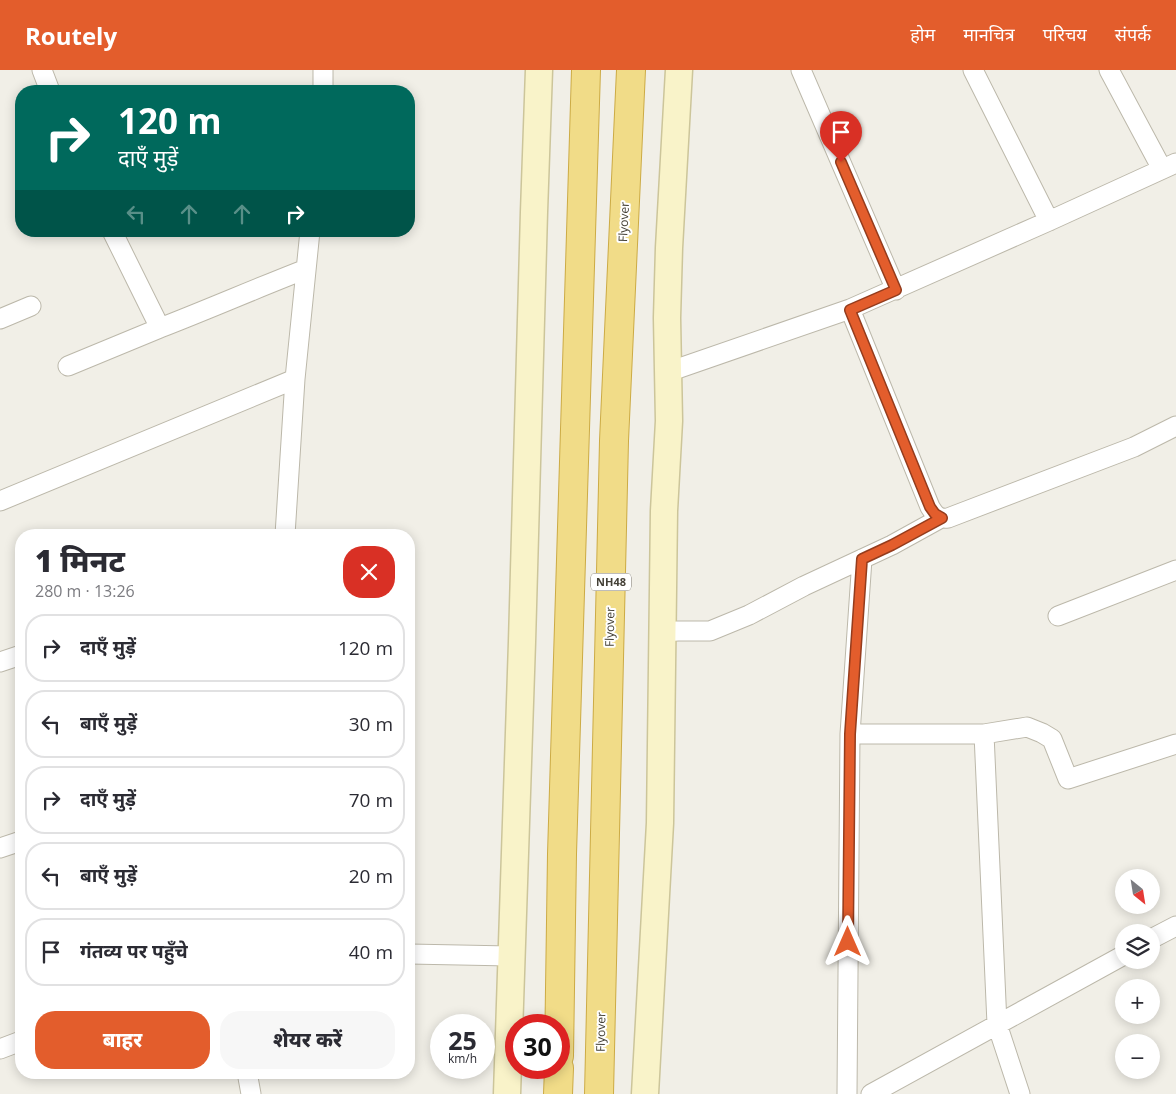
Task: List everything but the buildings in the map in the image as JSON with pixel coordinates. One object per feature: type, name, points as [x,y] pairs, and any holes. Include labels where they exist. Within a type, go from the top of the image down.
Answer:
[{"type":"highway","points":[[560,1014],[586,70]]},
{"type":"highway","name":"Flyover","points":[[599,1094],[614,441],[631,70]]},
{"type":"highway","points":[[558,1079],[558,1094]]},
{"type":"main road","points":[[507,1094],[539,70]]},
{"type":"main road","points":[[645,1094],[660,823],[664,511],[669,421],[669,248],[678,70]]},
{"type":"street","points":[[42,70],[48,85]]},
{"type":"street","points":[[323,70],[323,85]]},
{"type":"street","points":[[802,70],[896,290]]},
{"type":"street","points":[[974,70],[1050,221]]},
{"type":"street","points":[[668,372],[850,310],[1169,166],[1109,70]]},
{"type":"street","points":[[115,237],[160,328]]},
{"type":"street","points":[[285,529],[295,379],[309,237]]},
{"type":"street","points":[[68,366],[306,269]]},
{"type":"street","points":[[0,319],[31,306]]},
{"type":"street","points":[[850,310],[930,507],[935,514],[942,518]]},
{"type":"street","points":[[0,501],[295,379]]},
{"type":"street","points":[[662,632],[710,631],[749,615],[804,586],[892,545],[942,518],[948,518],[1134,447],[1176,426]]},
{"type":"street","points":[[847,1094],[850,734],[862,559]]},
{"type":"street","points":[[1058,616],[1176,570]]},
{"type":"street","points":[[0,662],[15,657]]},
{"type":"street","points":[[850,734],[984,734],[1027,728],[1052,739],[1068,779],[1176,744]]},
{"type":"street","points":[[984,734],[997,1024],[1020,1094]]},
{"type":"street","points":[[0,848],[15,843]]},
{"type":"street","points":[[1160,934],[1176,926]]},
{"type":"street","points":[[415,954],[511,956]]},
{"type":"street","points":[[879,1092],[997,1024],[1115,960]]},
{"type":"street","points":[[0,1049],[15,1043]]},
{"type":"street","points":[[248,1079],[251,1094]]},
{"type":"route","points":[[841,162],[896,290],[850,310],[930,507],[935,514],[942,518],[862,559],[850,734],[848,942]]}]
